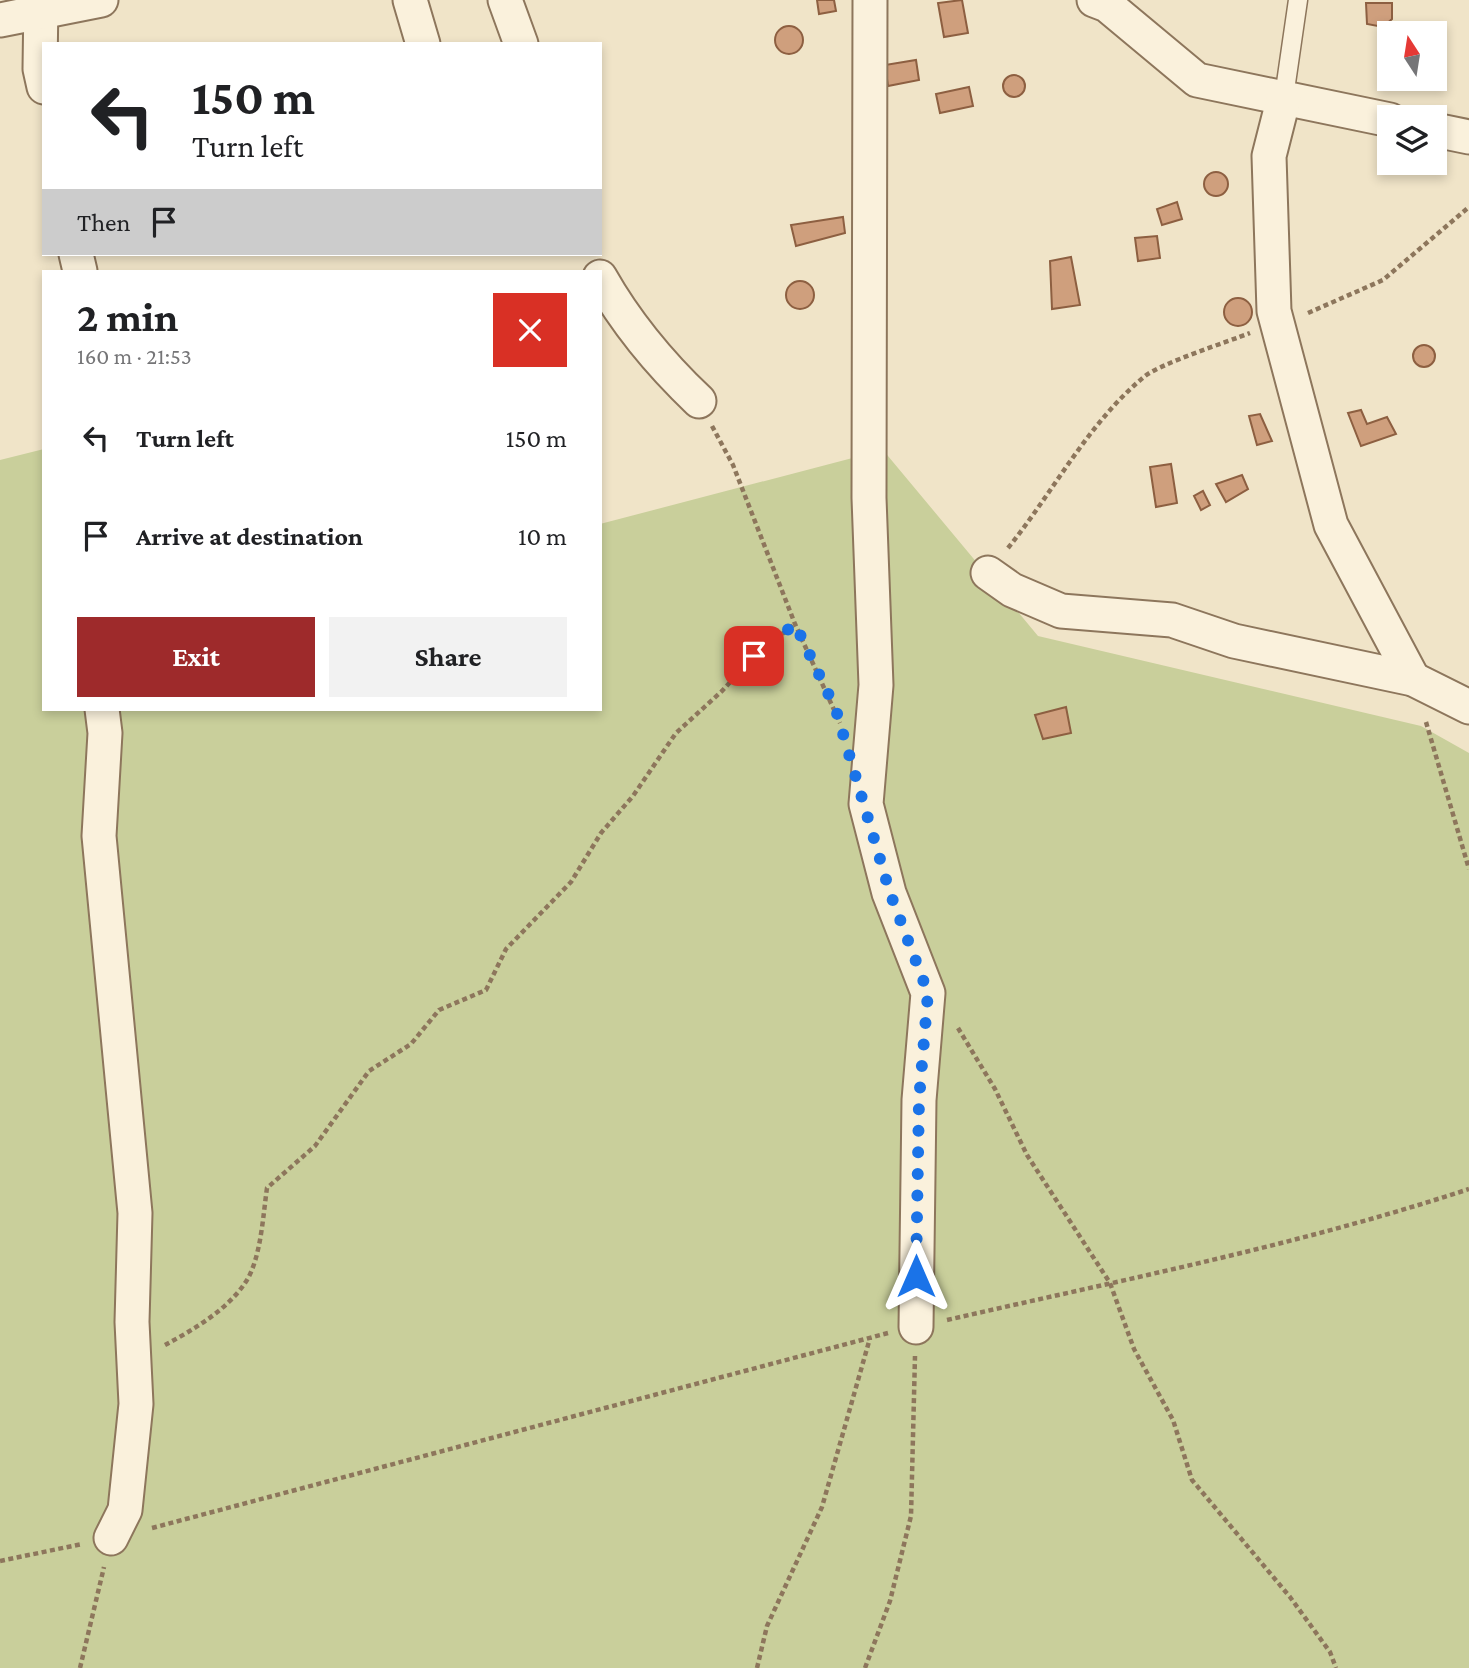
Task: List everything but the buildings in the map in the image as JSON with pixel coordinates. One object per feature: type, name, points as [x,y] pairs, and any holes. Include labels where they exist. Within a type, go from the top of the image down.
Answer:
[{"type":"street","points":[[0,19],[42,5],[102,0]]},
{"type":"street","points":[[410,0],[422,42]]},
{"type":"street","points":[[505,0],[520,42]]},
{"type":"street","points":[[870,0],[869,498],[876,685],[866,804],[890,893],[928,993],[919,1100],[916,1327]]},
{"type":"street","points":[[1094,0],[1107,5],[1197,80],[1377,117]]},
{"type":"street","points":[[42,5],[42,78]]},
{"type":"street","points":[[1284,97],[1269,156],[1277,322],[1331,524],[1413,679]]},
{"type":"street","points":[[1447,132],[1469,137]]},
{"type":"street","points":[[602,281],[611,297],[671,374],[699,401]]},
{"type":"street","points":[[988,573],[1012,590],[1061,611],[1172,620],[1234,640],[1413,679],[1469,707]]},
{"type":"street","points":[[102,711],[105,733],[99,836],[135,1213],[132,1322],[136,1360],[136,1404],[125,1510],[111,1538]]},
{"type":"lane","points":[[1284,97],[1298,0]]},
{"type":"path","points":[[988,573],[1039,510],[1087,436],[1147,374],[1277,322],[1329,306],[1383,279],[1469,207]]},
{"type":"path","points":[[699,401],[733,466],[795,624],[836,710],[843,736]]},
{"type":"path","points":[[136,1360],[179,1338],[224,1306],[247,1281],[259,1243],[267,1188],[315,1146],[369,1071],[411,1044],[439,1010],[486,990],[506,949],[571,882],[601,833],[633,796],[676,733],[722,691],[754,656],[795,624]]},
{"type":"path","points":[[1413,679],[1469,869]]},
{"type":"path","points":[[952,1019],[995,1089],[1027,1155],[1110,1283],[1134,1349],[1173,1420],[1192,1480],[1290,1597],[1330,1652],[1336,1668]]},
{"type":"path","points":[[0,1561],[111,1538],[870,1338],[1110,1283],[1407,1209],[1469,1189]]},
{"type":"path","points":[[865,1668],[890,1601],[911,1516],[916,1327]]},
{"type":"path","points":[[757,1668],[767,1626],[822,1507],[870,1338]]},
{"type":"path","points":[[80,1668],[111,1538]]},
{"type":"green space","points":[[42,450],[42,711],[602,711],[602,523],[883,450],[1038,636],[1421,726],[1469,753],[1469,1668],[0,1668],[0,460]]},
{"type":"route","points":[[754,656],[795,624],[836,710],[866,804],[890,893],[928,993],[919,1100],[916,1276]]}]
